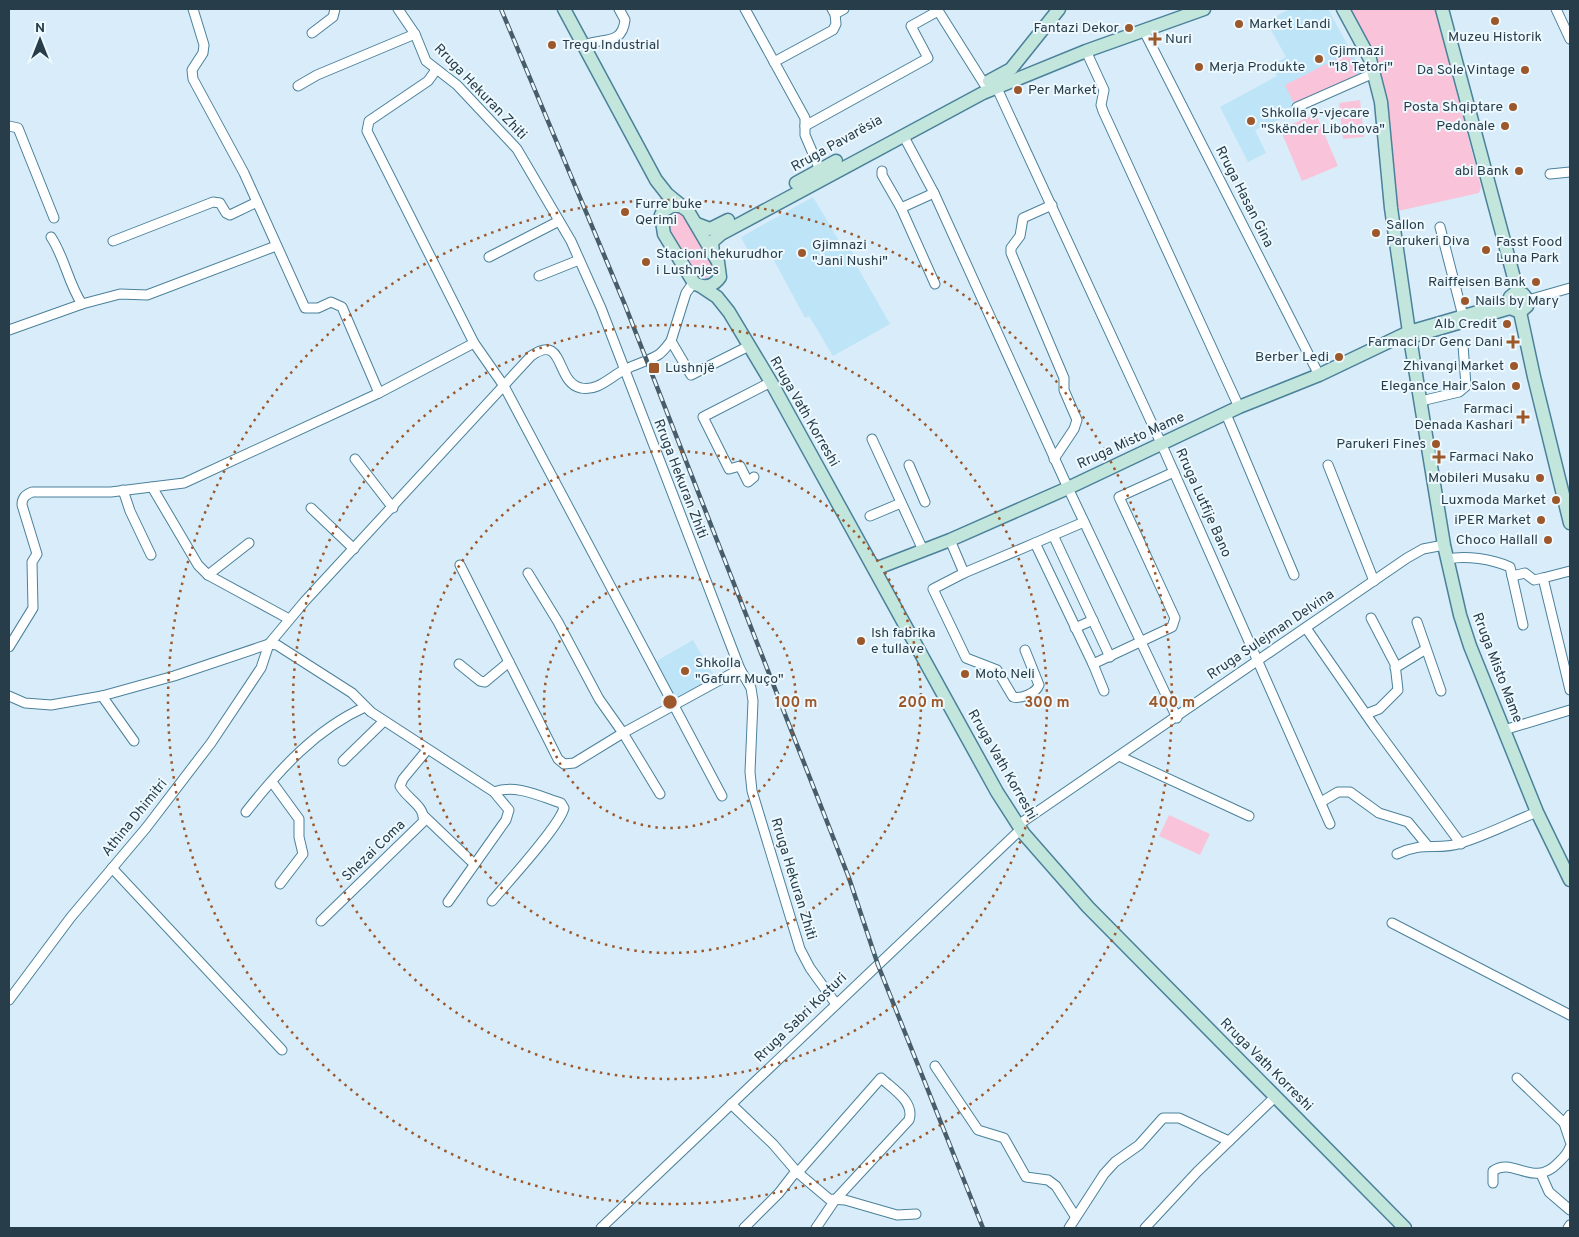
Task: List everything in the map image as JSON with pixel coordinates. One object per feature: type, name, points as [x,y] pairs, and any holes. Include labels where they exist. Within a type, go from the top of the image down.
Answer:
[{"type":"main road","points":[[564,9],[653,175],[667,194],[683,207]]},
{"type":"main road","points":[[990,85],[1012,67],[1059,9]]},
{"type":"main road","points":[[990,85],[1023,76],[1086,51],[1204,9]]},
{"type":"main road","name":"Rruga Misto Mame","points":[[1343,9],[1370,59],[1381,102],[1406,335],[1420,402],[1447,559],[1470,646],[1537,812],[1570,880]]},
{"type":"main road","points":[[1442,9],[1523,297],[1510,297],[1534,377],[1570,522]]},
{"type":"main road","points":[[1012,67],[1013,75],[1023,76]]},
{"type":"main road","name":"Rruga Pavarësia","points":[[713,254],[712,242],[721,234],[990,85]]},
{"type":"main road","name":"Rruga Pavarësia","points":[[697,224],[706,229],[713,228],[820,170],[990,85]]},
{"type":"main road","points":[[653,175],[659,194],[661,215]]},
{"type":"main road","points":[[661,215],[664,210],[672,206],[683,207]]},
{"type":"main road","name":"Rruga Vath Korreshi","points":[[683,207],[697,224],[720,265],[721,290],[729,312]]},
{"type":"main road","name":"Rruga Vath Korreshi","points":[[661,215],[664,234],[698,284],[717,297],[729,312],[750,346],[1002,800],[1020,827],[1046,860],[1088,907],[1405,1228]]},
{"type":"main road","points":[[698,284],[714,283],[721,274]]},
{"type":"main road","name":"Rruga Misto Mame","points":[[1406,335],[1513,308]]},
{"type":"main road","name":"Rruga Misto Mame","points":[[875,569],[950,540],[1068,488],[1239,408],[1319,375],[1406,335],[1462,316],[1513,308]]},
{"type":"street","points":[[192,9],[204,45],[203,53],[192,70],[193,79],[217,121],[257,202],[305,308],[318,308],[331,302],[342,307],[379,393]]},
{"type":"street","points":[[312,33],[333,17],[335,9]]},
{"type":"street","name":"Rruga Hekuran Zhiti","points":[[398,9],[415,34],[426,61],[457,84],[517,149],[560,221],[580,260],[601,308],[740,669],[751,688],[753,701],[750,772],[764,831],[800,949],[810,968],[836,1004]]},
{"type":"street","points":[[584,45],[600,39],[615,39],[621,34],[625,20],[619,9]]},
{"type":"street","points":[[745,9],[805,118],[805,135],[820,170]]},
{"type":"street","points":[[774,62],[833,30],[836,24],[834,11],[844,9]]},
{"type":"street","points":[[1556,9],[1566,19],[1570,39]]},
{"type":"street","points":[[805,126],[928,58],[911,26],[938,10]]},
{"type":"street","name":"Rruga Lutfije Bano","points":[[938,10],[990,85],[1052,205],[1174,472],[1330,824]]},
{"type":"street","name":"Rruga Hasan Gina","points":[[1144,31],[1319,375]]},
{"type":"street","points":[[298,86],[345,63],[415,34]]},
{"type":"street","points":[[1086,51],[1104,90],[1101,104],[1103,112],[1239,408]]},
{"type":"street","points":[[436,70],[428,81],[369,121],[367,131],[474,343],[504,386],[586,537],[673,707],[722,796]]},
{"type":"street","points":[[1297,107],[1374,73]]},
{"type":"street","points":[[9,126],[18,128],[54,218]]},
{"type":"street","points":[[902,135],[934,193],[1054,459],[1176,718]]},
{"type":"street","points":[[882,171],[882,175],[900,208],[935,284]]},
{"type":"street","points":[[1550,174],[1570,172]]},
{"type":"street","points":[[900,208],[934,193]]},
{"type":"street","points":[[113,241],[213,202],[220,203],[226,214],[230,215],[257,202]]},
{"type":"street","points":[[1052,205],[1023,218],[1020,236],[1011,248],[1011,253],[1064,378],[1064,390],[1077,420],[1077,425],[1054,459]]},
{"type":"street","points":[[490,257],[560,221]]},
{"type":"street","points":[[1440,227],[1462,316]]},
{"type":"street","points":[[51,237],[60,250],[75,294],[82,304]]},
{"type":"street","points":[[9,330],[82,304],[120,294],[147,295],[276,246]]},
{"type":"street","points":[[539,276],[580,260]]},
{"type":"street","points":[[624,370],[659,355],[671,341],[686,293],[698,284]]},
{"type":"street","points":[[1523,297],[1570,288]]},
{"type":"street","points":[[671,341],[691,375],[750,346]]},
{"type":"street","points":[[9,647],[33,608],[31,571],[32,562],[37,554],[22,505],[22,499],[26,495],[32,492],[123,490],[190,480],[379,393],[474,343]]},
{"type":"street","points":[[1420,402],[1459,392],[1466,386],[1463,345]]},
{"type":"street","name":"Athina Dhimitri","points":[[9,1000],[71,917],[211,743],[261,668],[271,642],[279,630],[531,356],[541,349],[549,349],[555,353],[569,382],[580,388],[590,389],[624,370]]},
{"type":"street","points":[[754,476],[748,482],[740,466],[729,469],[703,417],[771,382]]},
{"type":"street","points":[[1226,414],[1294,575]]},
{"type":"street","points":[[872,439],[923,550]]},
{"type":"street","points":[[355,459],[393,508]]},
{"type":"street","points":[[909,465],[925,502]]},
{"type":"street","points":[[1328,465],[1374,581]]},
{"type":"street","points":[[1092,664],[1172,628],[1175,618],[1118,497],[1174,472]]},
{"type":"street","points":[[152,487],[198,565],[208,576],[289,619]]},
{"type":"street","points":[[123,490],[130,511],[151,555]]},
{"type":"street","points":[[870,516],[901,503]]},
{"type":"street","points":[[311,508],[354,548]]},
{"type":"street","points":[[1025,650],[1039,684],[1037,689],[1022,698],[1013,697],[997,670],[966,658],[933,589],[964,573],[1084,522]]},
{"type":"street","points":[[1053,535],[1110,657]]},
{"type":"street","points":[[950,540],[964,573]]},
{"type":"street","points":[[208,576],[249,543]]},
{"type":"street","points":[[1035,543],[1104,690]]},
{"type":"street","name":"Rruga Sulejman Delvina","points":[[1020,827],[1119,756],[1374,581],[1423,549],[1444,545]]},
{"type":"street","points":[[1447,559],[1462,557],[1494,561],[1510,568],[1523,624]]},
{"type":"street","points":[[460,565],[558,759],[564,764],[574,764],[623,732],[673,707],[740,669]]},
{"type":"street","points":[[1512,576],[1524,573],[1534,580],[1570,571]]},
{"type":"street","points":[[528,573],[558,622],[599,699],[623,732],[660,794]]},
{"type":"street","points":[[1543,578],[1570,690]]},
{"type":"street","points":[[1366,714],[1378,709],[1398,690],[1395,668],[1371,618]]},
{"type":"street","points":[[1076,628],[1092,620]]},
{"type":"street","points":[[1417,622],[1441,691]]},
{"type":"street","points":[[1306,628],[1461,844]]},
{"type":"street","points":[[9,696],[25,703],[51,705],[102,696],[183,673],[271,642],[352,693],[365,707],[384,721],[494,792],[509,810],[510,815],[448,902]]},
{"type":"street","points":[[1395,668],[1426,649]]},
{"type":"street","points":[[459,664],[480,681],[485,682],[509,662]]},
{"type":"street","points":[[102,696],[134,741]]},
{"type":"street","points":[[246,812],[272,782],[322,731],[349,714],[365,707]]},
{"type":"street","points":[[1504,730],[1570,712]]},
{"type":"street","points":[[343,761],[384,721]]},
{"type":"street","name":"Shezai Coma","points":[[321,921],[418,827],[424,816],[422,810],[400,786],[427,750]]},
{"type":"street","points":[[1119,756],[1249,816]]},
{"type":"street","points":[[272,782],[299,819],[299,837],[304,850],[304,854],[280,884]]},
{"type":"street","points":[[492,901],[553,828],[564,808],[561,803],[514,788],[504,788],[494,792]]},
{"type":"street","points":[[1321,802],[1338,792],[1350,792],[1379,813],[1408,822],[1427,845]]},
{"type":"street","points":[[1397,854],[1407,849],[1427,845],[1444,847],[1461,844],[1537,812]]},
{"type":"street","points":[[424,816],[471,861]]},
{"type":"street","name":"Rruga Sabri Kosturi","points":[[601,1228],[1020,827]]},
{"type":"street","points":[[112,868],[282,1050]]},
{"type":"street","points":[[1392,923],[1570,1015]]},
{"type":"street","points":[[935,1066],[978,1130],[1004,1138],[1026,1176],[1048,1180],[1056,1186],[1075,1216]]},
{"type":"street","points":[[744,1228],[881,1078],[907,1102],[911,1108],[909,1120],[835,1200],[816,1228]]},
{"type":"street","points":[[1517,1078],[1564,1123],[1570,1142]]},
{"type":"street","points":[[1145,1228],[1228,1141],[1245,1128],[1276,1096]]},
{"type":"street","points":[[731,1104],[773,1144],[797,1172],[829,1198],[845,1200],[897,1215],[916,1214]]},
{"type":"street","points":[[1564,1123],[1570,1115]]},
{"type":"street","points":[[1069,1228],[1104,1174],[1115,1162],[1138,1145],[1163,1118],[1179,1118],[1204,1132],[1228,1141]]},
{"type":"street","points":[[1493,1183],[1493,1171],[1498,1167],[1506,1167],[1532,1175],[1541,1174],[1555,1166],[1570,1148]]},
{"type":"street","points":[[1541,1174],[1549,1192],[1570,1210]]},
{"type":"shaded area","name":"Gjimnazi \"18 Tetori\"","points":[[1290,9],[1307,9],[1309,11],[1328,9],[1364,75],[1294,107],[1296,113],[1255,130],[1266,153],[1248,162],[1220,107],[1277,76],[1272,65],[1286,57],[1266,21]]},
{"type":"shaded area","points":[[1348,9],[1435,9],[1481,187],[1479,193],[1398,211],[1394,208],[1385,110]]},
{"type":"shaded area","points":[[1348,53],[1358,74],[1295,106],[1285,85]]},
{"type":"shaded area","points":[[1360,100],[1364,137],[1343,139],[1339,103]]},
{"type":"shaded area","points":[[1316,114],[1338,166],[1302,181],[1280,129]]},
{"type":"shaded area","points":[[813,197],[844,249],[849,247],[857,259],[854,261],[890,324],[833,356],[809,316],[805,318],[769,251],[753,260],[741,237]]},
{"type":"shaded area","points":[[677,212],[686,219],[713,267],[712,273],[707,278],[699,278],[694,274],[669,228],[667,219]]},
{"type":"shaded area","name":"Shkolla \"Gafurr Muço\"","points":[[693,640],[716,679],[677,701],[655,662]]},
{"type":"shaded area","points":[[1169,815],[1210,834],[1200,855],[1159,836]]},
{"type":"railway","points":[[501,9],[625,305],[849,878],[878,965],[983,1228]]},
{"type":"place","name":"Muzeu Historik","points":[[1495,21]]},
{"type":"place","name":"Market Landi","points":[[1239,24]]},
{"type":"place","name":"Fantazi Dekor","points":[[1129,28]]},
{"type":"place","name":"Nuri","points":[[1155,39]]},
{"type":"place","name":"Tregu Industrial","points":[[552,45]]},
{"type":"place","name":"Gjimnazi \"18 Tetori\"","points":[[1319,59]]},
{"type":"place","name":"Merja Produkte","points":[[1199,67]]},
{"type":"place","name":"Da Sole Vintage","points":[[1525,70]]},
{"type":"place","name":"Per Market","points":[[1018,90]]},
{"type":"place","name":"Posta Shqiptare","points":[[1513,107]]},
{"type":"place","name":"Shkolla 9-vjecare \"Skënder Libohova\"","points":[[1251,121]]},
{"type":"place","name":"Pedonale","points":[[1505,126]]},
{"type":"place","name":"abi Bank","points":[[1519,171]]},
{"type":"place","name":"Furre buke Qerimi","points":[[625,212]]},
{"type":"place","name":"Sallon Parukeri Diva","points":[[1376,233]]},
{"type":"place","name":"Fasst Food Luna Park","points":[[1486,250]]},
{"type":"place","name":"Gjimnazi \"Jani Nushi\"","points":[[802,253]]},
{"type":"place","name":"Stacioni hekurudhor i Lushnjes","points":[[646,262]]},
{"type":"place","name":"Raiffeisen Bank","points":[[1536,282]]},
{"type":"place","name":"Nails by Mary","points":[[1465,301]]},
{"type":"place","name":"Alb Credit","points":[[1507,324]]},
{"type":"place","name":"Farmaci Dr Genc Dani","points":[[1513,342]]},
{"type":"place","name":"Berber Ledi","points":[[1339,357]]},
{"type":"place","name":"Zhivangi Market","points":[[1514,366]]},
{"type":"place","name":"Lushnjë","points":[[654,368]]},
{"type":"place","name":"Elegance Hair Salon","points":[[1516,386]]},
{"type":"place","name":"Farmaci Denada Kashari","points":[[1523,417]]},
{"type":"place","name":"Parukeri Fines","points":[[1436,444]]},
{"type":"place","name":"Farmaci Nako","points":[[1439,457]]},
{"type":"place","name":"Mobileri Musaku","points":[[1540,478]]},
{"type":"place","name":"Luxmoda Market","points":[[1556,500]]},
{"type":"place","name":"iPER Market","points":[[1541,520]]},
{"type":"place","name":"Choco Hallall","points":[[1548,540]]},
{"type":"place","name":"Ish fabrika e tullave","points":[[861,641]]},
{"type":"place","name":"Shkolla \"Gafurr Muço\"","points":[[685,671]]},
{"type":"place","name":"Moto Neli","points":[[965,674]]}]
